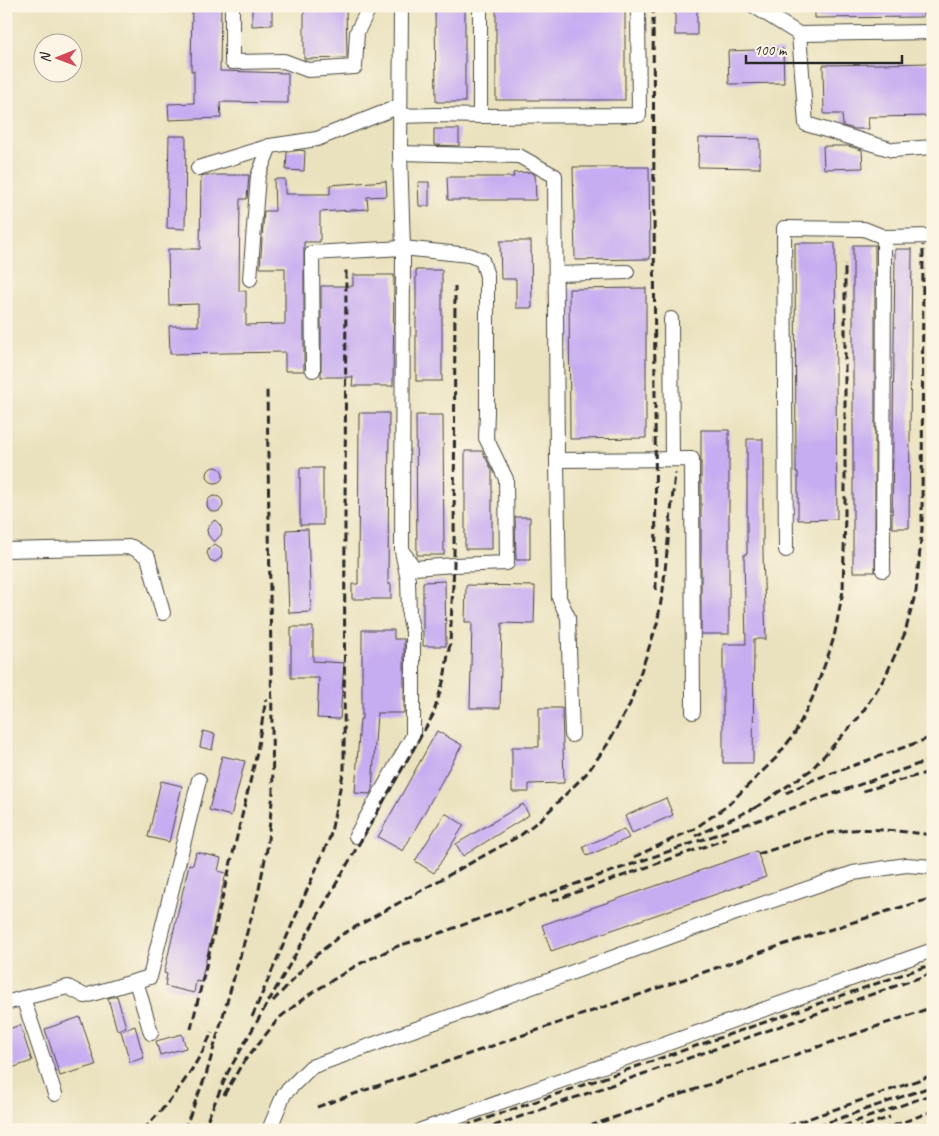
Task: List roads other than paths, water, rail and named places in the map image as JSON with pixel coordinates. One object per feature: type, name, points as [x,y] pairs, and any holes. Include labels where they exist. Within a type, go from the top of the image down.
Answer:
[{"type":"street","points":[[232,6],[232,62],[284,61],[308,70],[354,67],[356,32],[367,12],[366,6]]},
{"type":"street","points":[[356,836],[414,736],[413,632],[408,580],[402,551],[403,248],[400,153],[401,6]]},
{"type":"street","points":[[480,6],[480,116]]},
{"type":"street","points":[[198,168],[270,146],[317,139],[400,111],[480,116],[639,115],[638,6]]},
{"type":"street","points":[[754,6],[799,34],[933,32]]},
{"type":"street","points":[[799,34],[806,124],[893,150],[933,148]]},
{"type":"street","points":[[250,279],[258,176],[270,146]]},
{"type":"street","points":[[400,153],[519,156],[555,176],[560,598],[568,617],[572,735]]},
{"type":"street","points":[[786,550],[784,228],[864,229],[884,237],[933,236]]},
{"type":"street","points":[[883,570],[884,237]]},
{"type":"street","points":[[313,370],[312,253],[403,248],[469,255],[482,260],[487,276],[486,438],[506,479],[507,564],[414,568],[402,551]]},
{"type":"street","points":[[556,274],[627,272]]},
{"type":"street","points":[[671,319],[672,459]]},
{"type":"street","points":[[557,460],[692,459],[693,712]]},
{"type":"street","points":[[6,550],[132,547],[148,557],[163,613]]},
{"type":"street","points":[[6,1003],[68,987],[85,996],[150,977],[198,780]]},
{"type":"street","points":[[269,1130],[284,1094],[311,1067],[853,873],[906,865],[933,867]]},
{"type":"street","points":[[421,1130],[933,950]]},
{"type":"street","points":[[136,981],[152,1033]]},
{"type":"street","points":[[23,998],[55,1094]]},
{"type":"railway","points":[[653,6],[656,593]]},
{"type":"railway","points":[[755,808],[811,770],[860,716],[885,677],[905,633],[916,591],[922,529],[923,245]]},
{"type":"railway","points":[[634,857],[694,829],[727,806],[776,758],[795,733],[812,699],[829,653],[843,591],[845,514],[845,264]]},
{"type":"railway","points":[[252,1017],[330,837],[344,769],[346,270]]},
{"type":"railway","points":[[203,1130],[228,1072],[433,715],[444,679],[450,643],[454,565],[455,286]]},
{"type":"railway","points":[[184,1130],[206,1075],[258,894],[267,849],[273,792],[267,390]]},
{"type":"railway","points":[[273,1001],[314,957],[341,935],[521,835],[543,817],[588,772],[607,745],[630,704],[657,624],[663,590],[675,473]]},
{"type":"railway","points":[[191,1029],[256,757],[266,699]]},
{"type":"railway","points":[[786,793],[813,780],[927,739]]},
{"type":"railway","points":[[224,1095],[242,1064],[279,1018],[307,996],[357,965],[398,946],[446,931],[933,759]]},
{"type":"railway","points":[[863,791],[933,771]]},
{"type":"railway","points":[[695,836],[761,805]]},
{"type":"railway","points":[[758,854],[804,839],[840,831],[882,830],[933,835]]},
{"type":"railway","points":[[552,901],[726,839]]},
{"type":"railway","points":[[317,1107],[779,946],[933,898]]},
{"type":"railway","points":[[453,1130],[933,964]]},
{"type":"railway","points":[[482,1130],[933,973]]},
{"type":"railway","points":[[578,1130],[933,1007]]},
{"type":"railway","points":[[143,1130],[182,1084],[212,1032]]},
{"type":"railway","points":[[776,1130],[933,1075]]},
{"type":"railway","points":[[806,1130],[933,1086]]},
{"type":"railway","points":[[832,1130],[933,1094]]},
{"type":"railway","points":[[882,1130],[933,1111]]},
{"type":"railway","points":[[854,1130],[890,1117]]},
{"type":"railway","points":[[907,1130],[933,1121]]}]
